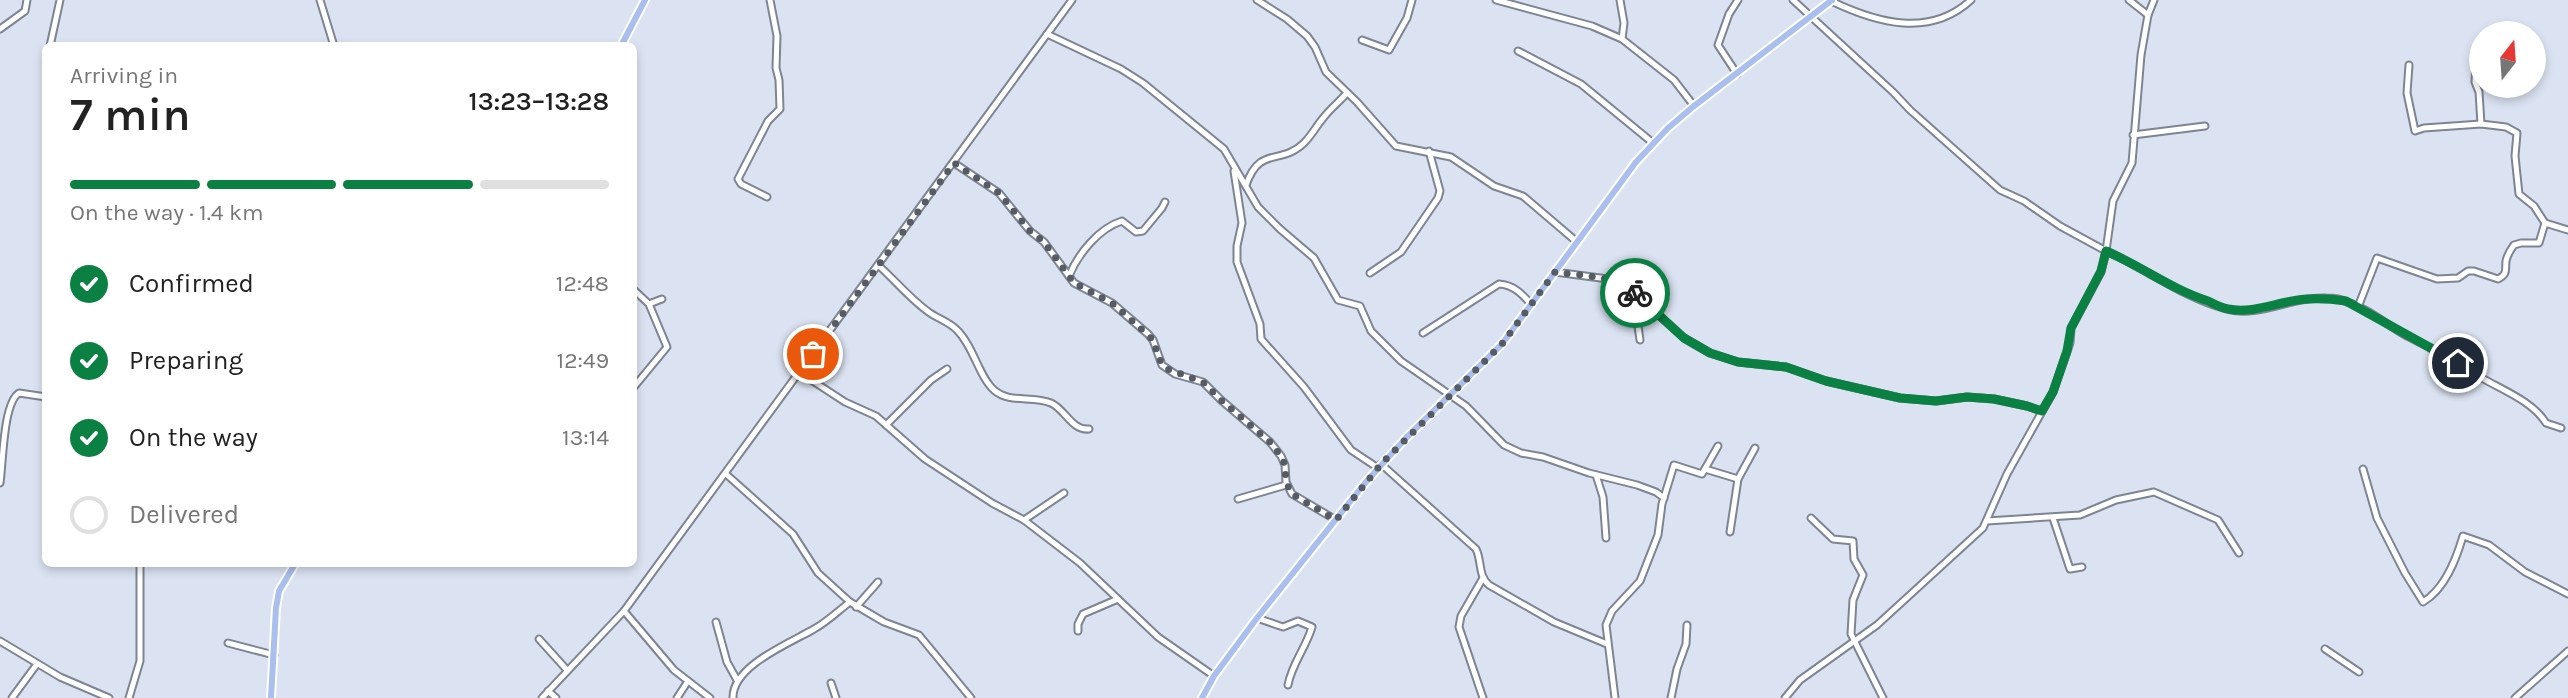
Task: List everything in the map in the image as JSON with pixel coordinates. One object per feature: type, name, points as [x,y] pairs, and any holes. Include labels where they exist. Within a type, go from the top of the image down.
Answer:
[{"type":"main road","points":[[623,42],[645,0]]},
{"type":"main road","points":[[1202,698],[1214,676],[1257,618],[1380,466],[1502,344],[1636,162],[1653,143],[1694,106],[1831,1]]},
{"type":"main road","points":[[271,698],[276,608],[279,591],[293,567]]},
{"type":"street","points":[[0,29],[25,11],[27,0]]},
{"type":"street","points":[[51,42],[60,0]]},
{"type":"street","points":[[320,0],[333,42]]},
{"type":"street","points":[[767,197],[741,184],[738,178],[768,121],[780,109],[776,68],[777,36],[770,0]]},
{"type":"street","points":[[542,698],[624,611],[1072,0]]},
{"type":"street","points":[[1257,0],[1287,19],[1307,36],[1326,72],[1396,146],[1451,157],[1493,186],[1523,196],[1577,242]]},
{"type":"street","points":[[1362,40],[1389,50],[1407,18],[1412,0]]},
{"type":"street","points":[[1497,0],[1592,26],[1622,39],[1674,80],[1694,106]]},
{"type":"street","points":[[1620,0],[1624,23],[1622,39]]},
{"type":"street","points":[[1737,74],[1718,45],[1729,15],[1738,0]]},
{"type":"street","points":[[1793,0],[2000,190],[2030,205],[2060,226],[2188,295],[2227,309],[2249,310],[2289,301],[2327,298],[2346,301],[2499,386],[2540,414],[2546,423],[2561,428]]},
{"type":"street","points":[[1831,1],[1857,13],[1882,20],[1918,23],[1948,18],[1971,0]]},
{"type":"street","points":[[2129,0],[2148,15]]},
{"type":"street","points":[[1785,698],[1800,680],[1879,623],[1966,545],[1987,521],[2007,474],[2053,392],[2067,351],[2071,328],[2101,271],[2113,201],[2132,163],[2137,84],[2148,15],[2154,0]]},
{"type":"street","points":[[1047,34],[1121,69],[1143,83],[1224,149],[1258,207],[1321,266],[1338,300],[1360,306],[1371,331],[1401,361],[1466,406],[1499,441],[1510,449],[1637,485],[1664,498]]},
{"type":"street","points":[[1518,51],[1581,84],[1653,143]]},
{"type":"street","points":[[2409,65],[2407,93],[2415,131],[2481,124],[2506,127],[2517,133],[2515,156],[2519,194],[2534,206],[2545,223],[2568,230]]},
{"type":"street","points":[[1246,185],[1255,166],[1271,156],[1291,153],[1303,145],[1326,113],[1347,93]]},
{"type":"street","points":[[2479,98],[2481,124]]},
{"type":"street","points":[[2133,135],[2205,126]]},
{"type":"street","points":[[1370,273],[1401,252],[1438,198],[1440,191],[1429,151]]},
{"type":"street","points":[[954,163],[999,193],[1083,289],[1112,303],[1147,334],[1153,340],[1159,359],[1167,369],[1203,382],[1270,442],[1285,465],[1286,485],[1292,494],[1336,520]]},
{"type":"street","points":[[1234,168],[1242,223],[1237,262],[1260,324],[1261,339],[1304,387],[1351,450],[1380,466],[1476,549],[1481,560],[1483,578],[1489,585],[1554,622],[1607,644]]},
{"type":"street","points":[[1069,276],[1075,260],[1114,224],[1122,221],[1136,232],[1143,231],[1164,202]]},
{"type":"street","points":[[2358,307],[2377,258],[2437,279],[2458,278],[2468,271],[2498,279],[2504,276],[2506,261],[2514,245],[2539,243],[2545,223]]},
{"type":"street","points":[[878,265],[929,313],[955,328],[973,352],[993,389],[1007,397],[1053,404],[1077,427],[1089,429]]},
{"type":"street","points":[[1555,272],[1608,279],[1624,284],[1684,338],[1710,353],[1738,362],[1786,367],[1826,381],[1900,398],[1936,401],[1967,397],[1994,399],[2042,411]]},
{"type":"street","points":[[1423,333],[1499,284],[1511,286],[1531,304]]},
{"type":"street","points":[[1624,284],[1637,319],[1640,340]]},
{"type":"street","points":[[637,293],[649,304],[667,347],[637,383]]},
{"type":"street","points":[[649,304],[662,299]]},
{"type":"street","points":[[886,425],[931,380],[947,369]]},
{"type":"street","points":[[799,372],[845,402],[876,416],[925,459],[992,503],[1024,520],[1080,563],[1158,637],[1214,676]]},
{"type":"street","points":[[0,483],[8,413],[13,398],[19,393],[42,396]]},
{"type":"street","points":[[1615,698],[1607,644],[1608,618],[1617,604],[1640,581],[1653,550],[1674,466],[1702,474],[1718,446]]},
{"type":"street","points":[[1730,533],[1738,479],[1755,448]]},
{"type":"street","points":[[1705,469],[1738,479]]},
{"type":"street","points":[[2363,469],[2376,518],[2423,602],[2434,596],[2443,584],[2463,536],[2490,545],[2525,572],[2568,594]]},
{"type":"street","points":[[726,474],[793,534],[818,573],[850,602],[884,622],[919,635],[971,698]]},
{"type":"street","points":[[1596,475],[1603,497],[1606,538]]},
{"type":"street","points":[[1238,499],[1286,485]]},
{"type":"street","points":[[1987,521],[2080,515],[2116,500],[2154,492],[2218,520],[2239,554]]},
{"type":"street","points":[[1024,520],[1064,493]]},
{"type":"street","points":[[1811,518],[1833,538],[1853,541],[1853,559],[1863,575],[1851,609],[1851,634],[1882,698]]},
{"type":"street","points":[[2053,518],[2070,569],[2082,567]]},
{"type":"street","points":[[130,698],[140,661],[140,567]]},
{"type":"street","points":[[1483,578],[1461,616],[1460,627],[1483,698]]},
{"type":"street","points":[[856,607],[878,582]]},
{"type":"street","points":[[1078,631],[1083,614],[1118,599]]},
{"type":"street","points":[[733,698],[733,686],[737,680],[758,662],[821,624],[850,602]]},
{"type":"street","points":[[624,611],[674,670],[710,698]]},
{"type":"street","points":[[1257,618],[1283,627],[1300,621],[1312,628],[1291,671],[1289,685]]},
{"type":"street","points":[[716,622],[727,662],[737,680]]},
{"type":"street","points":[[1671,698],[1686,644],[1687,625]]},
{"type":"street","points":[[539,639],[567,670]]},
{"type":"street","points":[[0,640],[37,664],[109,698]]},
{"type":"street","points":[[228,643],[274,655]]},
{"type":"street","points":[[2325,649],[2360,672]]},
{"type":"street","points":[[2515,698],[2568,653]]},
{"type":"street","points":[[12,698],[37,664]]},
{"type":"street","points":[[677,698],[688,681]]},
{"type":"street","points":[[831,683],[836,698]]},
{"type":"street","points":[[89,698],[92,691]]},
{"type":"street","points":[[548,691],[556,698]]},
{"type":"way so far","points":[[813,354],[954,163],[999,193],[1012,206],[1024,225],[1056,256],[1074,283],[1112,303],[1147,334],[1153,340],[1159,359],[1167,369],[1203,382],[1270,442],[1285,465],[1287,488],[1292,494],[1336,520],[1382,463],[1502,344],[1555,272],[1614,280],[1635,293]]},
{"type":"route","points":[[1635,293],[1684,338],[1710,353],[1757,366],[1786,367],[1826,381],[1911,400],[1936,401],[1967,397],[1994,399],[2042,411],[2053,392],[2070,343],[2071,328],[2092,291],[2106,251],[2131,262],[2188,295],[2227,309],[2249,310],[2310,298],[2346,301],[2458,363]]}]
